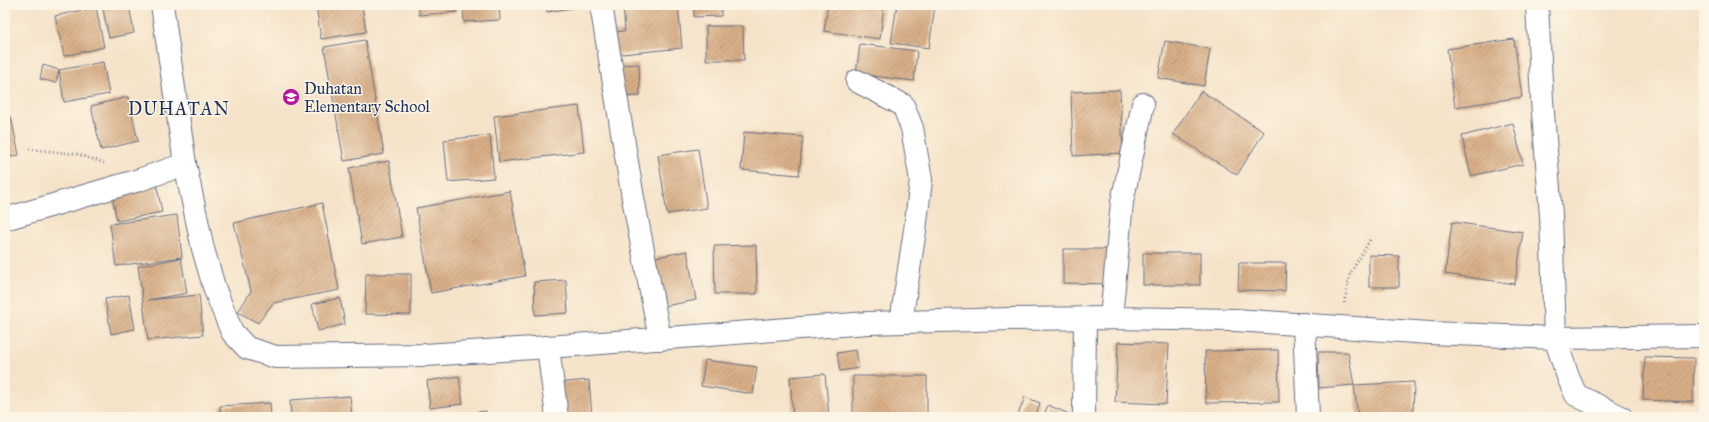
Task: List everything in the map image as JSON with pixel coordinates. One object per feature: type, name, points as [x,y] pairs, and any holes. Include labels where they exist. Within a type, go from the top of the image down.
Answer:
[{"type":"street","points":[[162,5],[185,164],[203,249],[215,290],[232,332],[247,348],[276,357],[425,355],[868,323],[1010,319],[1085,320],[1110,318],[1235,320],[1430,333],[1555,338],[1704,336]]},
{"type":"street","points":[[601,5],[632,198],[660,338]]},
{"type":"street","points":[[1537,5],[1550,215],[1555,338],[1568,377],[1576,395],[1621,417]]},
{"type":"street","points":[[857,81],[903,105],[912,128],[921,180],[916,230],[901,322]]},
{"type":"street","points":[[1110,318],[1122,202],[1143,104]]},
{"type":"street","points":[[5,219],[139,180],[185,164]]},
{"type":"street","points":[[1084,417],[1085,320]]},
{"type":"street","points":[[1304,324],[1308,417]]},
{"type":"street","points":[[548,347],[556,417]]},
{"type":"path","points":[[29,149],[77,154],[107,164],[139,180]]},
{"type":"path","points":[[1339,326],[1350,274],[1371,238]]},
{"type":"building","points":[[102,5],[129,5],[134,33],[109,38]]},
{"type":"building","points":[[316,5],[362,5],[366,32],[321,39]]},
{"type":"building","points":[[419,5],[456,5],[457,12],[419,15]]},
{"type":"building","points":[[463,5],[499,5],[500,20],[464,22]]},
{"type":"building","points":[[546,5],[577,5],[578,7],[547,12]]},
{"type":"building","points":[[623,5],[678,5],[682,48],[612,55],[609,32],[625,31]]},
{"type":"building","points":[[694,5],[721,5],[721,16],[694,17]]},
{"type":"building","points":[[828,5],[884,5],[880,39],[824,31]]},
{"type":"building","points":[[897,5],[935,5],[929,48],[891,43]]},
{"type":"building","points":[[96,7],[104,47],[64,56],[55,16]]},
{"type":"building","points":[[706,26],[743,26],[744,60],[706,60]]},
{"type":"building","points":[[1514,39],[1522,97],[1455,107],[1447,49]]},
{"type":"building","points":[[365,40],[384,154],[344,161],[324,47]]},
{"type":"building","points":[[1165,41],[1210,49],[1204,86],[1158,78]]},
{"type":"building","points":[[860,44],[917,51],[914,81],[856,74]]},
{"type":"building","points":[[103,62],[109,94],[64,102],[59,70]]},
{"type":"building","points":[[639,64],[640,96],[621,97],[620,65]]},
{"type":"building","points":[[43,65],[59,70],[56,83],[40,79]]},
{"type":"building","points":[[1120,90],[1123,153],[1073,156],[1071,92]]},
{"type":"building","points":[[1201,91],[1264,132],[1237,175],[1173,134]]},
{"type":"building","points":[[128,97],[138,141],[101,150],[91,106]]},
{"type":"building","points":[[579,106],[584,152],[499,162],[494,116]]},
{"type":"building","points":[[11,117],[19,155],[5,158],[5,118]]},
{"type":"building","points":[[1513,123],[1523,164],[1471,176],[1462,136]]},
{"type":"building","points":[[744,132],[803,137],[799,175],[741,170]]},
{"type":"building","points":[[490,135],[494,178],[448,182],[444,140]]},
{"type":"building","points":[[698,149],[707,208],[667,214],[658,155]]},
{"type":"building","points":[[389,161],[402,237],[362,244],[349,168]]},
{"type":"building","points":[[156,182],[162,212],[117,221],[111,190]]},
{"type":"building","points":[[510,191],[525,276],[431,293],[416,208]]},
{"type":"building","points":[[322,203],[339,290],[273,303],[258,323],[238,312],[251,291],[234,223]]},
{"type":"building","points":[[177,215],[182,257],[116,266],[110,224]]},
{"type":"building","points":[[1452,222],[1523,232],[1515,284],[1445,274]]},
{"type":"building","points":[[756,245],[757,294],[715,294],[714,246]]},
{"type":"building","points":[[1063,249],[1112,249],[1111,284],[1063,283]]},
{"type":"building","points":[[687,251],[696,300],[660,307],[652,258]]},
{"type":"building","points":[[1143,253],[1200,253],[1200,285],[1143,285]]},
{"type":"building","points":[[1369,255],[1399,256],[1399,287],[1369,287]]},
{"type":"building","points":[[181,258],[187,293],[148,300],[199,295],[203,335],[148,340],[138,266]]},
{"type":"building","points":[[1239,263],[1286,263],[1285,291],[1238,290]]},
{"type":"building","points":[[366,274],[411,274],[411,315],[365,314]]},
{"type":"building","points":[[566,280],[568,313],[535,315],[534,282]]},
{"type":"building","points":[[129,295],[135,329],[111,334],[105,299]]},
{"type":"building","points":[[340,298],[345,324],[318,331],[312,304]]},
{"type":"building","points":[[1118,342],[1169,344],[1166,404],[1115,402]]},
{"type":"building","points":[[856,350],[859,368],[840,371],[837,353]]},
{"type":"building","points":[[1278,350],[1279,402],[1206,403],[1205,351]]},
{"type":"building","points":[[1318,352],[1348,352],[1354,385],[1319,388]]},
{"type":"building","points":[[1645,357],[1694,358],[1693,402],[1643,400]]},
{"type":"building","points":[[705,360],[757,367],[753,394],[701,386]]},
{"type":"building","points":[[825,374],[829,417],[793,417],[790,377]]},
{"type":"building","points":[[459,376],[463,404],[430,408],[427,381]]},
{"type":"building","points":[[853,376],[927,376],[927,417],[853,417]]},
{"type":"building","points":[[589,380],[592,417],[559,417],[556,383]]},
{"type":"building","points":[[1414,382],[1413,417],[1358,417],[1354,385]]},
{"type":"building","points":[[350,396],[352,417],[291,417],[290,400]]},
{"type":"building","points":[[1025,397],[1040,403],[1035,417],[1017,417]]},
{"type":"building","points":[[270,403],[271,417],[221,417],[220,406]]},
{"type":"building","points":[[1048,405],[1076,417],[1043,417]]},
{"type":"building","points":[[486,411],[487,417],[449,417],[449,415]]},
{"type":"place","name":"Duhatan Elementary School","points":[[291,97]]},
{"type":"district","name":"DUHATAN","points":[[179,109]]}]
